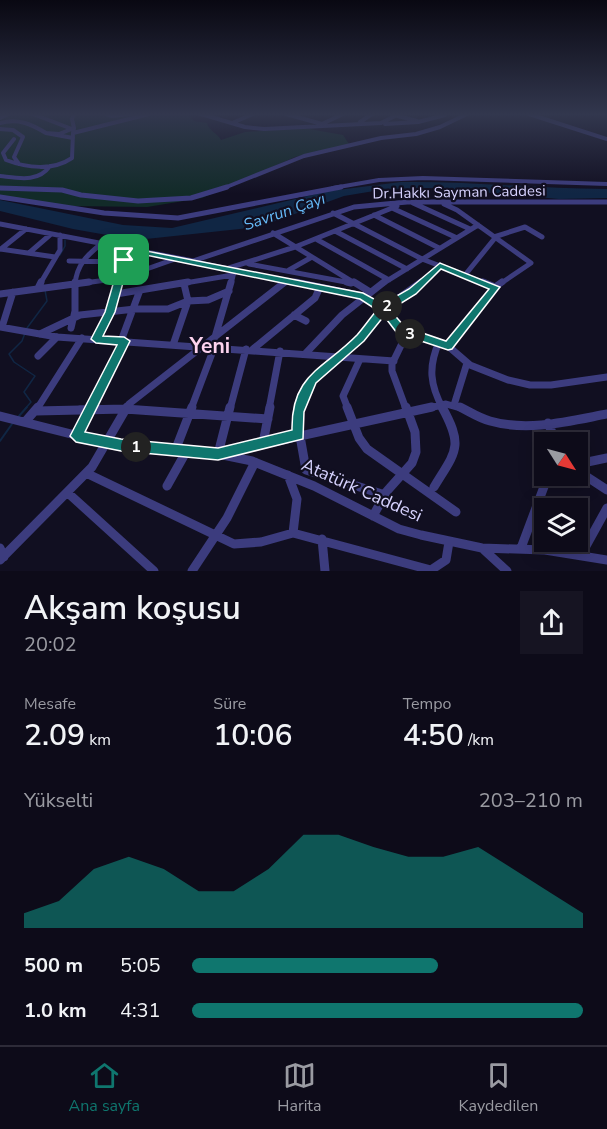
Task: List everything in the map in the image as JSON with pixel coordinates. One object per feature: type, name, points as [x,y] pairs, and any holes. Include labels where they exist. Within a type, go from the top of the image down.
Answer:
[{"type":"street","points":[[13,141],[5,150],[3,158],[20,165],[50,166],[71,159],[72,141]]},
{"type":"street","points":[[20,165],[14,157],[21,141]]},
{"type":"street","points":[[0,188],[62,190],[81,195],[138,201],[183,199],[214,192],[311,154],[376,141]]},
{"type":"street","points":[[0,176],[35,177],[44,174],[50,166]]},
{"type":"street","points":[[0,197],[104,213],[178,218],[237,205],[379,180],[429,178],[607,184]]},
{"type":"street","points":[[411,202],[470,229]]},
{"type":"street","name":"Dr.Hakkı Sayman Caddesi","points":[[1,225],[193,261],[332,213],[369,206],[411,202],[607,202]]},
{"type":"street","points":[[441,202],[531,262],[495,287],[448,346]]},
{"type":"street","points":[[116,294],[184,284],[232,271],[246,263],[295,247],[395,207],[455,237]]},
{"type":"street","points":[[332,213],[422,258],[495,287]]},
{"type":"street","points":[[374,215],[439,248]]},
{"type":"street","points":[[304,354],[318,337],[363,296],[477,225]]},
{"type":"street","points":[[465,275],[495,237],[525,227],[542,237]]},
{"type":"street","points":[[0,249],[26,229]]},
{"type":"street","points":[[335,231],[406,269]]},
{"type":"street","points":[[273,233],[370,292]]},
{"type":"street","points":[[29,253],[51,234]]},
{"type":"street","points":[[38,288],[62,246],[63,236]]},
{"type":"street","points":[[316,238],[389,280]]},
{"type":"street","points":[[71,327],[75,317],[75,284],[81,262],[101,244]]},
{"type":"street","points":[[0,249],[56,257]]},
{"type":"street","points":[[96,339],[110,312],[124,262],[134,250]]},
{"type":"street","points":[[289,270],[312,257]]},
{"type":"street","points":[[0,294],[121,278],[176,258]]},
{"type":"street","points":[[69,261],[124,262]]},
{"type":"street","points":[[193,261],[232,271],[363,296],[383,309],[398,328],[448,346],[467,363],[508,380],[530,385],[551,385],[607,377]]},
{"type":"street","points":[[246,263],[356,284]]},
{"type":"street","points":[[385,495],[306,470],[299,435],[298,412],[306,389],[315,375],[360,339],[383,309],[412,291],[440,265]]},
{"type":"street","points":[[215,338],[229,291],[232,271]]},
{"type":"street","points":[[1,555],[86,474],[108,442],[125,409],[136,397],[287,280]]},
{"type":"street","points":[[173,345],[188,301],[184,284]]},
{"type":"street","points":[[320,287],[315,298],[250,349],[218,454],[441,404],[454,405],[495,423],[548,423],[607,414]]},
{"type":"street","points":[[76,436],[92,408],[123,341],[140,290]]},
{"type":"street","points":[[39,334],[75,317],[135,309],[168,309],[188,301],[208,300],[229,291]]},
{"type":"street","points":[[13,292],[1,327],[25,332],[57,337],[279,351],[394,361]]},
{"type":"street","points":[[294,315],[306,321]]},
{"type":"street","points":[[373,516],[385,495],[412,463],[417,445],[415,432],[393,377],[394,361],[407,333]]},
{"type":"street","points":[[38,357],[57,337]]},
{"type":"street","points":[[25,422],[36,411],[82,338]]},
{"type":"street","points":[[434,487],[452,457],[456,439],[453,426],[441,404],[429,369],[439,342]]},
{"type":"street","points":[[175,451],[214,348]]},
{"type":"street","points":[[263,443],[279,351]]},
{"type":"street","points":[[360,359],[343,396],[367,449],[456,512]]},
{"type":"street","points":[[454,405],[467,363]]},
{"type":"street","points":[[36,411],[125,409],[188,412],[268,420]]},
{"type":"street","name":"Atatürk Caddesi","points":[[0,416],[108,442],[218,454],[255,462],[288,475],[408,532],[449,542],[482,548],[521,548],[607,560]]},
{"type":"street","points":[[548,423],[552,432]]},
{"type":"street","points":[[167,486],[186,452]]},
{"type":"street","points":[[588,462],[607,458]]},
{"type":"street","points":[[192,571],[217,536],[237,502],[255,462]]},
{"type":"street","points":[[86,474],[234,544],[293,533],[322,539],[427,570],[435,569],[446,561],[449,554],[449,542]]},
{"type":"street","points":[[288,475],[297,499],[293,533]]},
{"type":"street","points":[[588,478],[607,490]]},
{"type":"street","points":[[521,548],[544,486]]},
{"type":"street","points":[[68,493],[154,571]]},
{"type":"street","points":[[581,555],[607,508]]},
{"type":"street","points":[[322,539],[325,571]]},
{"type":"street","points":[[482,548],[507,571]]},
{"type":"green space","points":[[0,141],[347,141],[349,144],[295,157],[202,198],[147,207],[69,206],[0,196]]},
{"type":"water","name":"Savrun Çayı","points":[[401,182],[607,189],[607,198],[559,199],[436,188],[386,189],[344,196],[259,227],[146,239],[124,238],[73,229],[0,211],[0,200],[123,225],[172,228],[329,191]]},
{"type":"waterway","points":[[60,255],[65,246],[65,240]]},
{"type":"waterway","points":[[27,328],[47,301],[45,290]]},
{"type":"waterway","points":[[25,333],[22,341],[9,354],[14,362],[35,376],[24,392],[31,402],[25,409]]},
{"type":"waterway","points":[[19,416],[27,407]]},
{"type":"waterway","points":[[0,441],[12,424]]},
{"type":"district","name":"Yeni","points":[[210,346]]},
{"type":"route","points":[[124,260],[110,312],[96,339],[124,341],[113,368],[76,436],[121,445],[186,452],[218,454],[299,435],[298,412],[306,389],[315,375],[360,339],[383,309],[412,291],[440,265],[495,287],[448,346],[401,330],[383,309],[363,296],[134,250],[124,260]]}]
